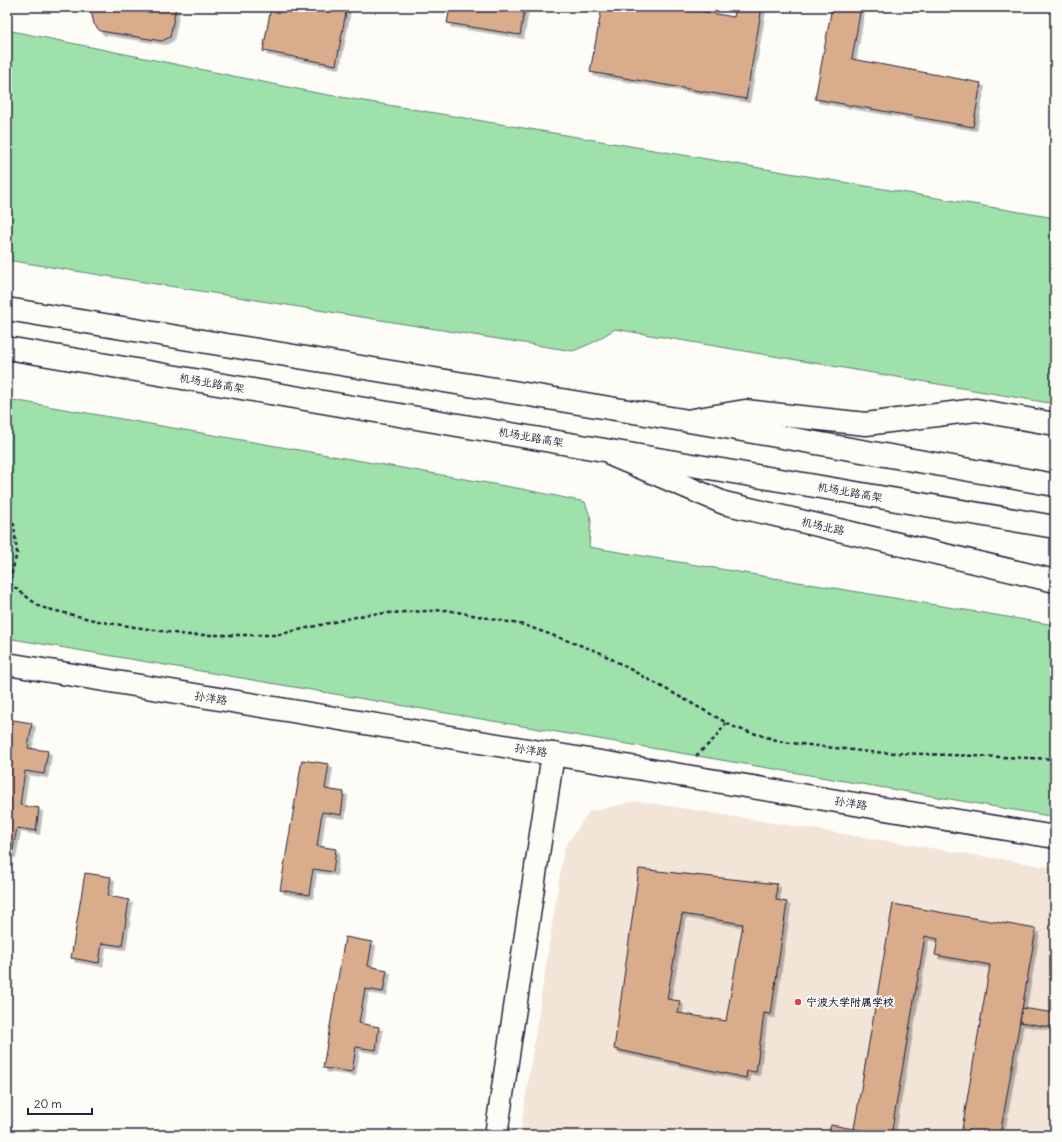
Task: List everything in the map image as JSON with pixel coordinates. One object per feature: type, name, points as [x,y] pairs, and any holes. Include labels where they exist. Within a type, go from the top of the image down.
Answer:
[{"type":"main road","points":[[7,309],[688,421],[1055,485]]},
{"type":"main road","name":"机场北路高架","points":[[7,348],[1055,527]]},
{"type":"main road","points":[[688,421],[746,410],[866,424],[976,410],[1055,424]]},
{"type":"main road","name":"机场北路","points":[[599,449],[724,503],[1055,581]]},
{"type":"main road","name":"孙洋路","points":[[7,664],[1055,837]]},
{"type":"main road","points":[[496,1135],[553,754]]},
{"type":"path","points":[[7,518],[14,525],[17,553],[8,583],[40,607],[102,622],[187,635],[276,634],[369,614],[447,610],[524,625],[599,652],[736,728],[783,742],[870,752],[1055,759]]},
{"type":"path","points":[[677,774],[716,737],[726,722]]},
{"type":"shaded area","name":"宁波大学附属学校","points":[[637,801],[1055,868],[1055,1135],[520,1135],[564,848],[589,812]]},
{"type":"green space","points":[[7,30],[317,93],[1055,218],[1055,404],[615,329],[592,343],[573,351],[7,260]]},
{"type":"green space","points":[[7,399],[522,489],[585,502],[591,519],[589,547],[1055,625],[1055,817],[7,638]]},
{"type":"building","points":[[90,7],[126,7],[148,11],[149,7],[176,7],[170,37],[162,41],[100,31],[94,24]]},
{"type":"building","points":[[271,7],[347,7],[336,65],[263,51]]},
{"type":"building","points":[[450,7],[525,7],[520,35],[447,23]]},
{"type":"building","points":[[602,7],[675,7],[734,17],[736,7],[762,7],[746,99],[590,72]]},
{"type":"building","points":[[832,7],[861,7],[852,59],[981,83],[973,127],[815,99]]},
{"type":"building","points":[[1055,116],[1055,145],[1050,144]]},
{"type":"building","points":[[7,719],[32,723],[28,748],[48,751],[44,774],[25,771],[20,805],[39,808],[36,831],[17,828],[12,854],[7,853]]},
{"type":"building","points":[[302,760],[329,764],[325,789],[344,792],[341,815],[322,812],[317,846],[336,849],[333,872],[313,869],[309,895],[280,890]]},
{"type":"building","points":[[639,869],[777,884],[776,900],[787,902],[771,1014],[764,1013],[756,1072],[747,1071],[746,1078],[614,1049]],"holes":[[[682,914],[743,924],[726,1021],[678,1013],[680,1001],[667,999]]]},
{"type":"building","points":[[85,873],[111,877],[108,896],[129,900],[122,946],[102,943],[99,963],[71,958]]},
{"type":"building","points":[[893,904],[1036,929],[1000,1135],[961,1135],[990,965],[935,955],[938,939],[925,936],[891,1135],[854,1129]]},
{"type":"building","points":[[345,937],[372,942],[368,966],[387,970],[383,992],[365,989],[359,1023],[379,1027],[376,1050],[356,1047],[352,1072],[323,1068]]},
{"type":"building","points":[[1022,1008],[1055,1013],[1055,1028],[1020,1022]]},
{"type":"building","points":[[831,1125],[854,1129],[853,1135],[828,1135]]},
{"type":"building","points":[[854,1129],[888,1135],[853,1135]]},
{"type":"place","name":"宁波大学附属学校","points":[[798,1002]]}]
